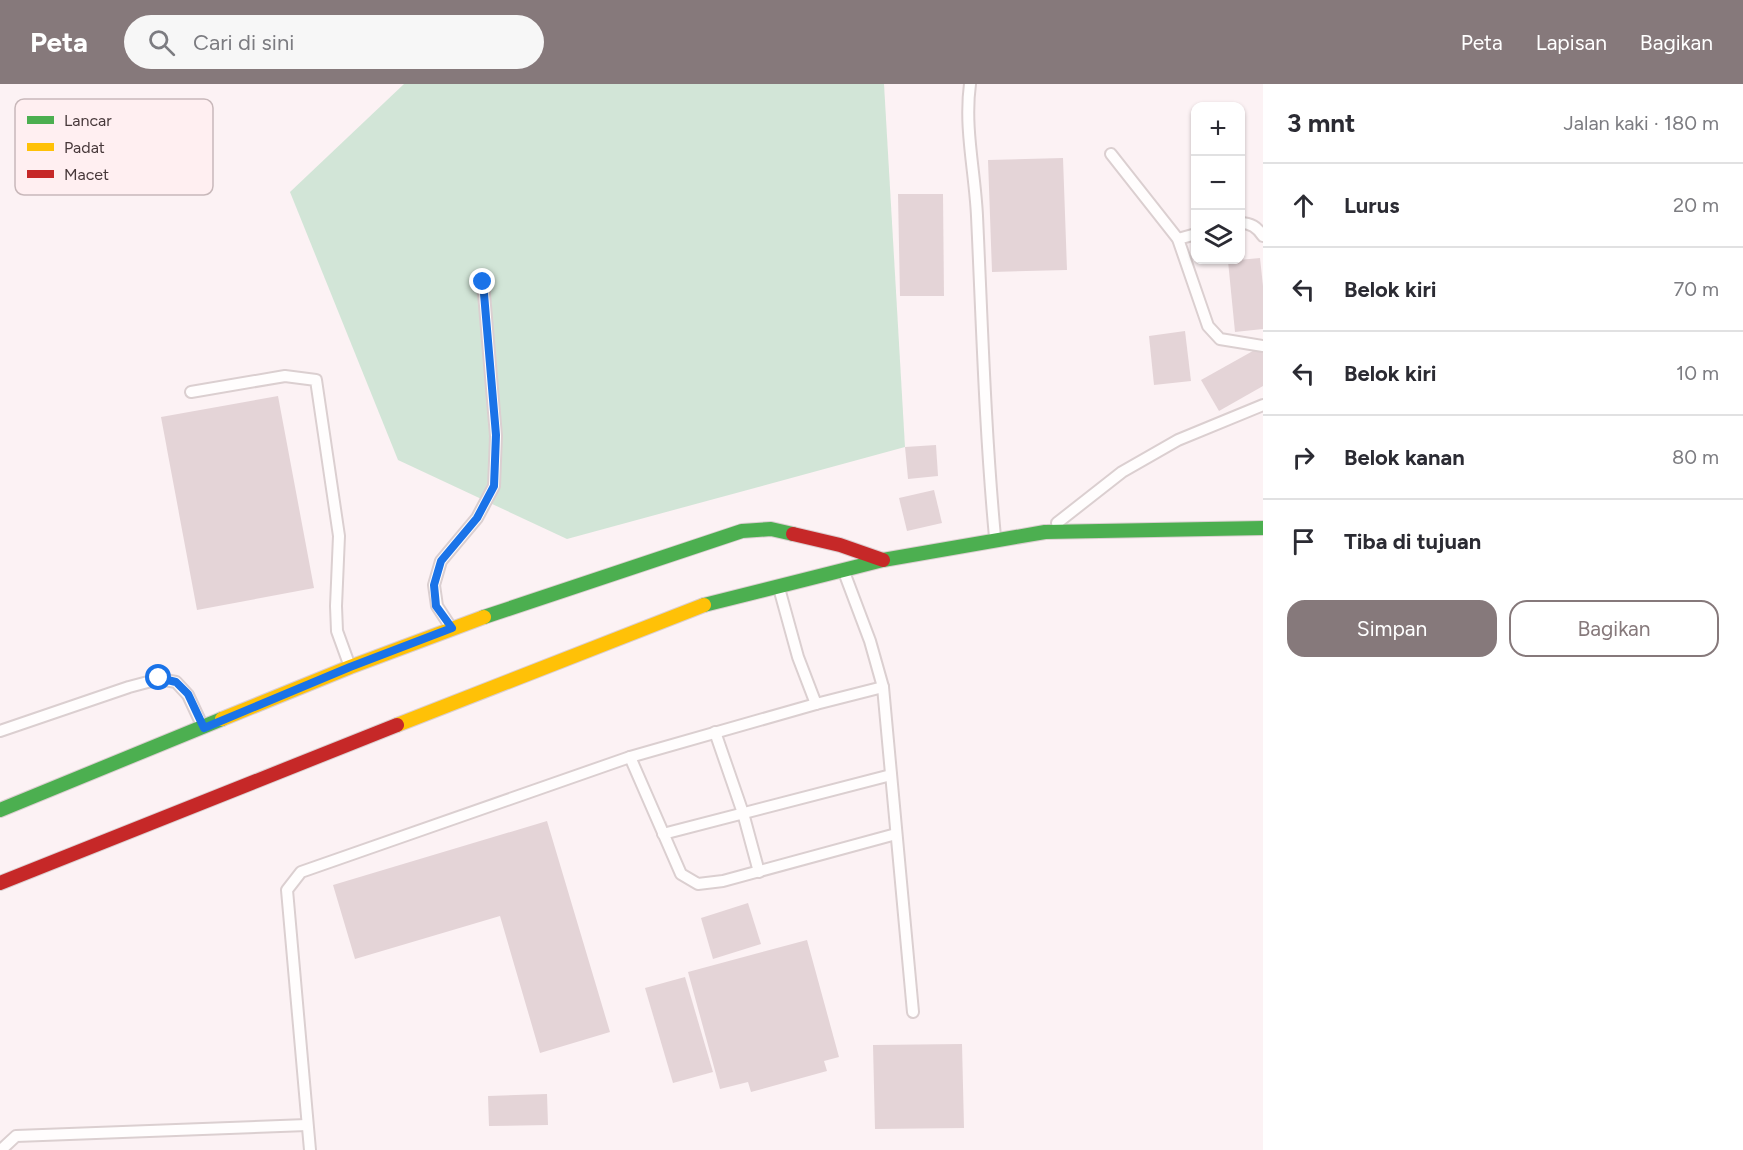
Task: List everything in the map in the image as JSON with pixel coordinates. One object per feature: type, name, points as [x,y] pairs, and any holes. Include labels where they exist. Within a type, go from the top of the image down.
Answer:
[{"type":"main road","points":[[0,883],[711,602],[883,560],[1045,532],[1263,528]]},
{"type":"main road","points":[[0,810],[350,667],[452,628],[742,531],[771,529],[840,545],[883,560]]},
{"type":"lane","points":[[970,84],[967,108],[975,181],[988,463],[996,540]]},
{"type":"lane","points":[[1111,154],[1178,239],[1208,326],[1220,339],[1263,346]]},
{"type":"lane","points":[[1245,223],[1251,224],[1263,236]]},
{"type":"lane","points":[[1178,239],[1191,235]]},
{"type":"lane","points":[[452,628],[436,606],[434,585],[441,561],[477,518],[494,486],[496,435],[483,282]]},
{"type":"lane","points":[[191,392],[285,376],[316,380],[339,536],[337,631],[350,667]]},
{"type":"lane","points":[[1045,532],[1122,472],[1178,440],[1263,405]]},
{"type":"lane","points":[[843,570],[870,641],[883,687],[912,1012]]},
{"type":"lane","points":[[778,585],[798,657],[816,704]]},
{"type":"lane","points":[[0,731],[159,678],[176,682],[188,694],[204,728]]},
{"type":"lane","points":[[310,1150],[286,890],[301,872],[630,757],[883,687]]},
{"type":"lane","points":[[715,732],[743,813],[759,872]]},
{"type":"lane","points":[[630,757],[681,874],[698,884],[723,881],[759,872],[896,834]]},
{"type":"lane","points":[[663,834],[891,775]]},
{"type":"lane","points":[[1,1150],[16,1136],[308,1125]]},
{"type":"green space","points":[[404,84],[884,84],[905,447],[567,539],[398,460],[290,192]]},
{"type":"building","points":[[1063,158],[1067,270],[992,272],[988,160]]},
{"type":"building","points":[[898,194],[943,194],[944,296],[900,296]]},
{"type":"building","points":[[1260,258],[1263,286],[1263,329],[1235,332],[1228,264],[1245,264],[1245,259]]},
{"type":"building","points":[[1185,331],[1191,381],[1154,385],[1149,336]]},
{"type":"building","points":[[1260,347],[1263,352],[1263,386],[1219,411],[1201,380]]},
{"type":"building","points":[[278,396],[314,588],[197,610],[161,417]]},
{"type":"building","points":[[936,445],[938,476],[908,479],[905,447]]},
{"type":"building","points":[[934,490],[942,523],[907,531],[899,498]]},
{"type":"building","points":[[547,821],[610,1032],[540,1053],[500,916],[355,959],[333,885]]},
{"type":"building","points":[[748,903],[761,944],[713,959],[701,918]]},
{"type":"building","points":[[807,940],[839,1057],[824,1061],[827,1071],[751,1092],[748,1082],[720,1089],[688,972]]},
{"type":"building","points":[[685,977],[713,1072],[673,1083],[645,988]]},
{"type":"building","points":[[962,1044],[964,1128],[875,1129],[873,1045]]},
{"type":"building","points":[[547,1094],[548,1125],[489,1126],[488,1096]]},
{"type":"traffic: fast","points":[[704,605],[883,560],[1045,532],[1263,528]]},
{"type":"traffic: fast","points":[[484,617],[742,531],[771,529],[793,534]]},
{"type":"traffic: fast","points":[[0,810],[222,719]]},
{"type":"traffic: slow","points":[[397,725],[704,605]]},
{"type":"traffic: slow","points":[[222,719],[350,667],[484,617]]},
{"type":"traffic: jam","points":[[793,534],[840,545],[883,560]]},
{"type":"traffic: jam","points":[[0,883],[397,725]]},
{"type":"route","points":[[159,678],[176,682],[188,694],[204,728],[350,667],[452,628],[436,606],[434,585],[441,561],[477,518],[494,486],[496,435],[483,282]]}]
